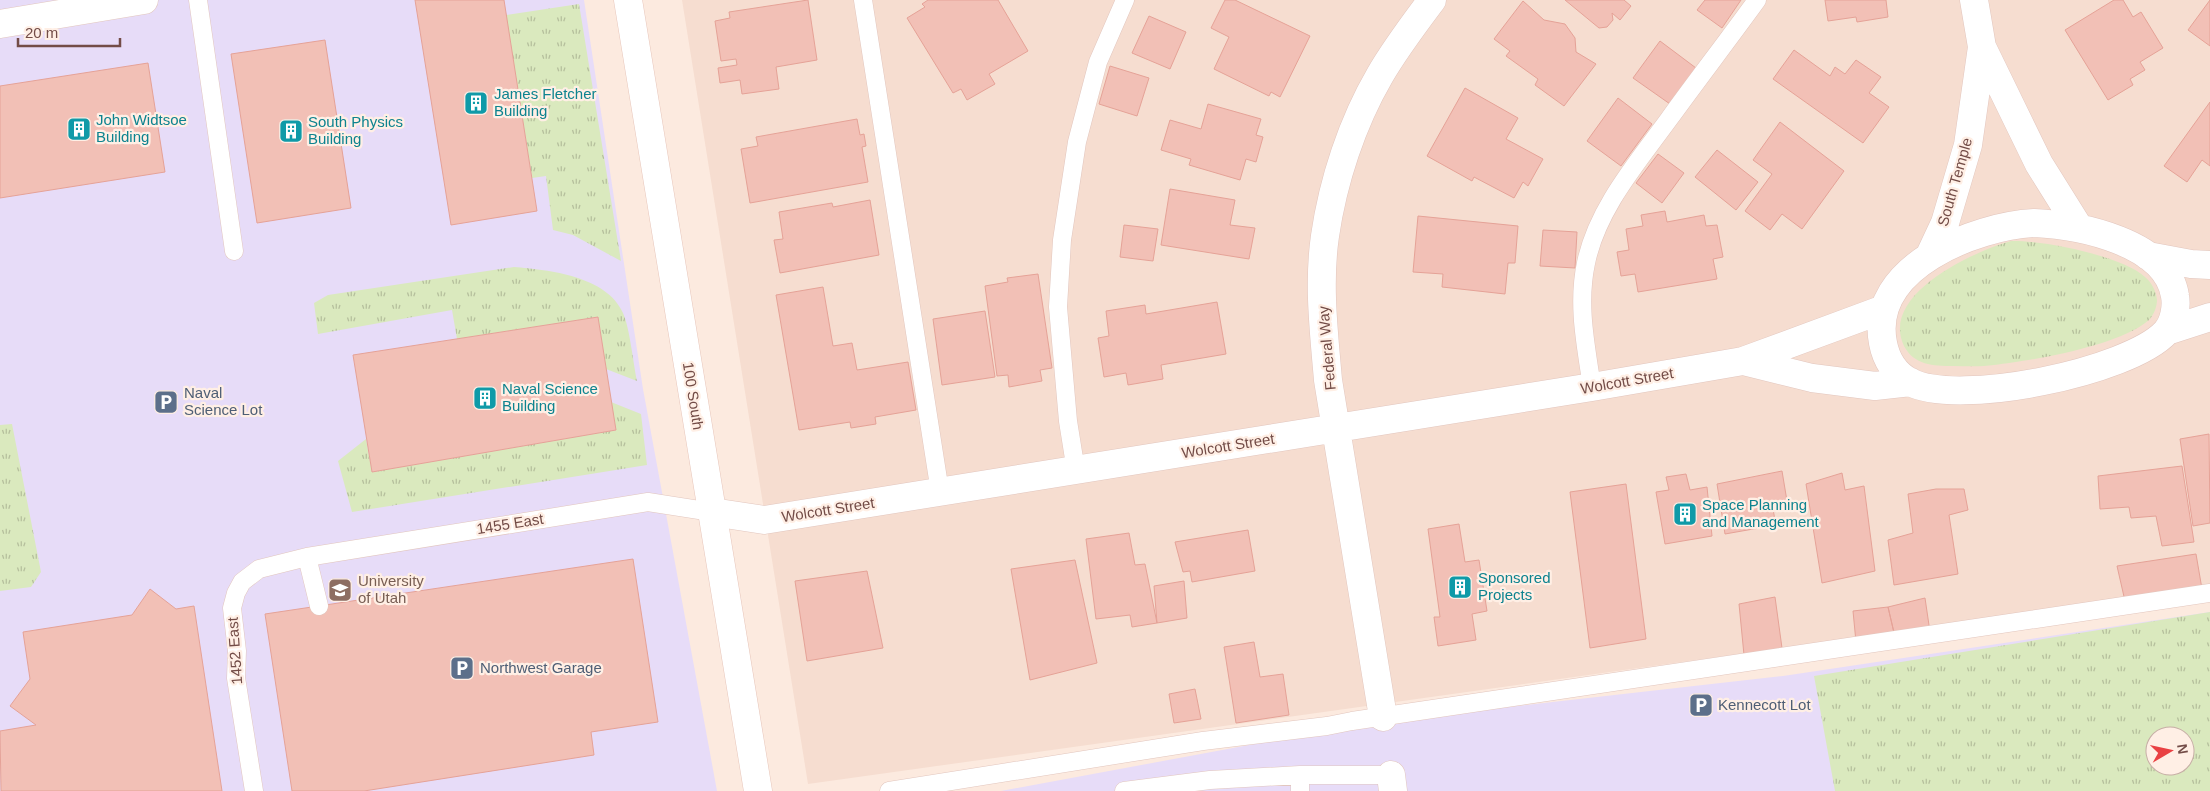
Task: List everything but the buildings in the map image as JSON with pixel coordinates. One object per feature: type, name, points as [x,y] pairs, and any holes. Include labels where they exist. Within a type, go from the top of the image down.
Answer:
[{"type":"street","points":[[0,24],[144,0]]},
{"type":"street","name":"100 South","points":[[628,0],[758,791]]},
{"type":"street","name":"Federal Way","points":[[1383,717],[1328,380],[1322,279],[1325,236],[1334,192],[1346,152],[1379,75],[1432,0]]},
{"type":"street","name":"South Temple","points":[[1974,0],[1982,47],[2040,164],[2080,228]]},
{"type":"street","name":"South Temple","points":[[1930,255],[1945,223],[1968,145],[1982,47]]},
{"type":"street","points":[[2210,265],[2148,256],[2100,233],[2080,228],[2058,224],[2010,224],[1954,242],[1930,255],[1898,284],[1884,309],[1883,340],[1886,356],[1896,370],[1911,382],[1941,389],[1977,389],[2051,380],[2118,361],[2144,348],[2167,331],[2210,317]]},
{"type":"street","points":[[2148,256],[2163,270],[2174,287],[2176,302],[2174,317],[2167,331]]},
{"type":"street","name":"Wolcott Street","points":[[712,512],[764,520],[1592,388],[1743,360],[1884,309]]},
{"type":"street","name":"Wolcott Street","points":[[1743,360],[1812,378],[1875,386],[1911,382]]},
{"type":"lane","points":[[198,0],[234,251]]},
{"type":"lane","points":[[863,0],[940,492]]},
{"type":"lane","points":[[1076,471],[1068,421],[1058,307],[1062,240],[1076,142],[1098,62],[1125,0]]},
{"type":"lane","points":[[1592,388],[1581,315],[1586,262],[1604,211],[1650,144],[1757,0]]},
{"type":"lane","name":"1455 East","points":[[307,557],[648,502],[712,512]]},
{"type":"lane","points":[[307,557],[319,606]]},
{"type":"lane","name":"1452 East","points":[[254,791],[236,678],[237,651],[232,608],[236,593],[242,582],[259,569],[307,557]]},
{"type":"lane","points":[[889,791],[1203,741],[1327,726],[2210,593]]},
{"type":"lane","points":[[1124,791],[1211,785],[1392,783]]},
{"type":"shaded area","name":"University of Utah","points":[[0,0],[584,0],[643,389],[717,791],[0,791]]},
{"type":"shaded area","points":[[682,0],[2210,0],[2210,585],[2054,610],[808,784]]},
{"type":"shaded area","points":[[2210,612],[2210,791],[1001,791],[1368,723],[1783,676]]},
{"type":"green space","points":[[579,4],[621,261],[573,235],[553,230],[546,176],[532,178],[506,15]]},
{"type":"green space","points":[[2011,241],[2061,246],[2101,256],[2134,269],[2147,279],[2155,290],[2157,300],[2154,313],[2149,320],[2118,337],[2076,350],[2031,360],[1984,366],[1946,366],[1931,365],[1913,357],[1904,346],[1900,327],[1905,309],[1917,293],[1955,265],[1976,254]]},
{"type":"green space","points":[[514,267],[544,270],[576,277],[604,291],[615,301],[625,320],[637,381],[606,369],[598,317],[457,339],[452,310],[318,334],[314,303],[328,295]]},
{"type":"green space","points":[[611,402],[641,414],[647,465],[352,512],[338,461],[366,439],[372,472],[616,430]]},
{"type":"green space","points":[[12,424],[41,572],[31,587],[0,591],[0,425]]},
{"type":"green space","points":[[2210,612],[2210,791],[1835,791],[1814,676]]},
{"type":"place","name":"James Fletcher Building","points":[[476,103]]},
{"type":"place","name":"John Widtsoe Building","points":[[79,129]]},
{"type":"place","name":"South Physics Building","points":[[291,131]]},
{"type":"place","name":"Naval Science Building","points":[[485,398]]},
{"type":"place","name":"Naval Science Lot","points":[[166,402]]},
{"type":"place","name":"Space Planning and Management","points":[[1685,514]]},
{"type":"place","name":"Sponsored Projects","points":[[1460,587]]},
{"type":"place","name":"University of Utah","points":[[340,590]]},
{"type":"place","name":"Northwest Garage","points":[[462,668]]},
{"type":"place","name":"Kennecott Lot","points":[[1701,705]]}]
